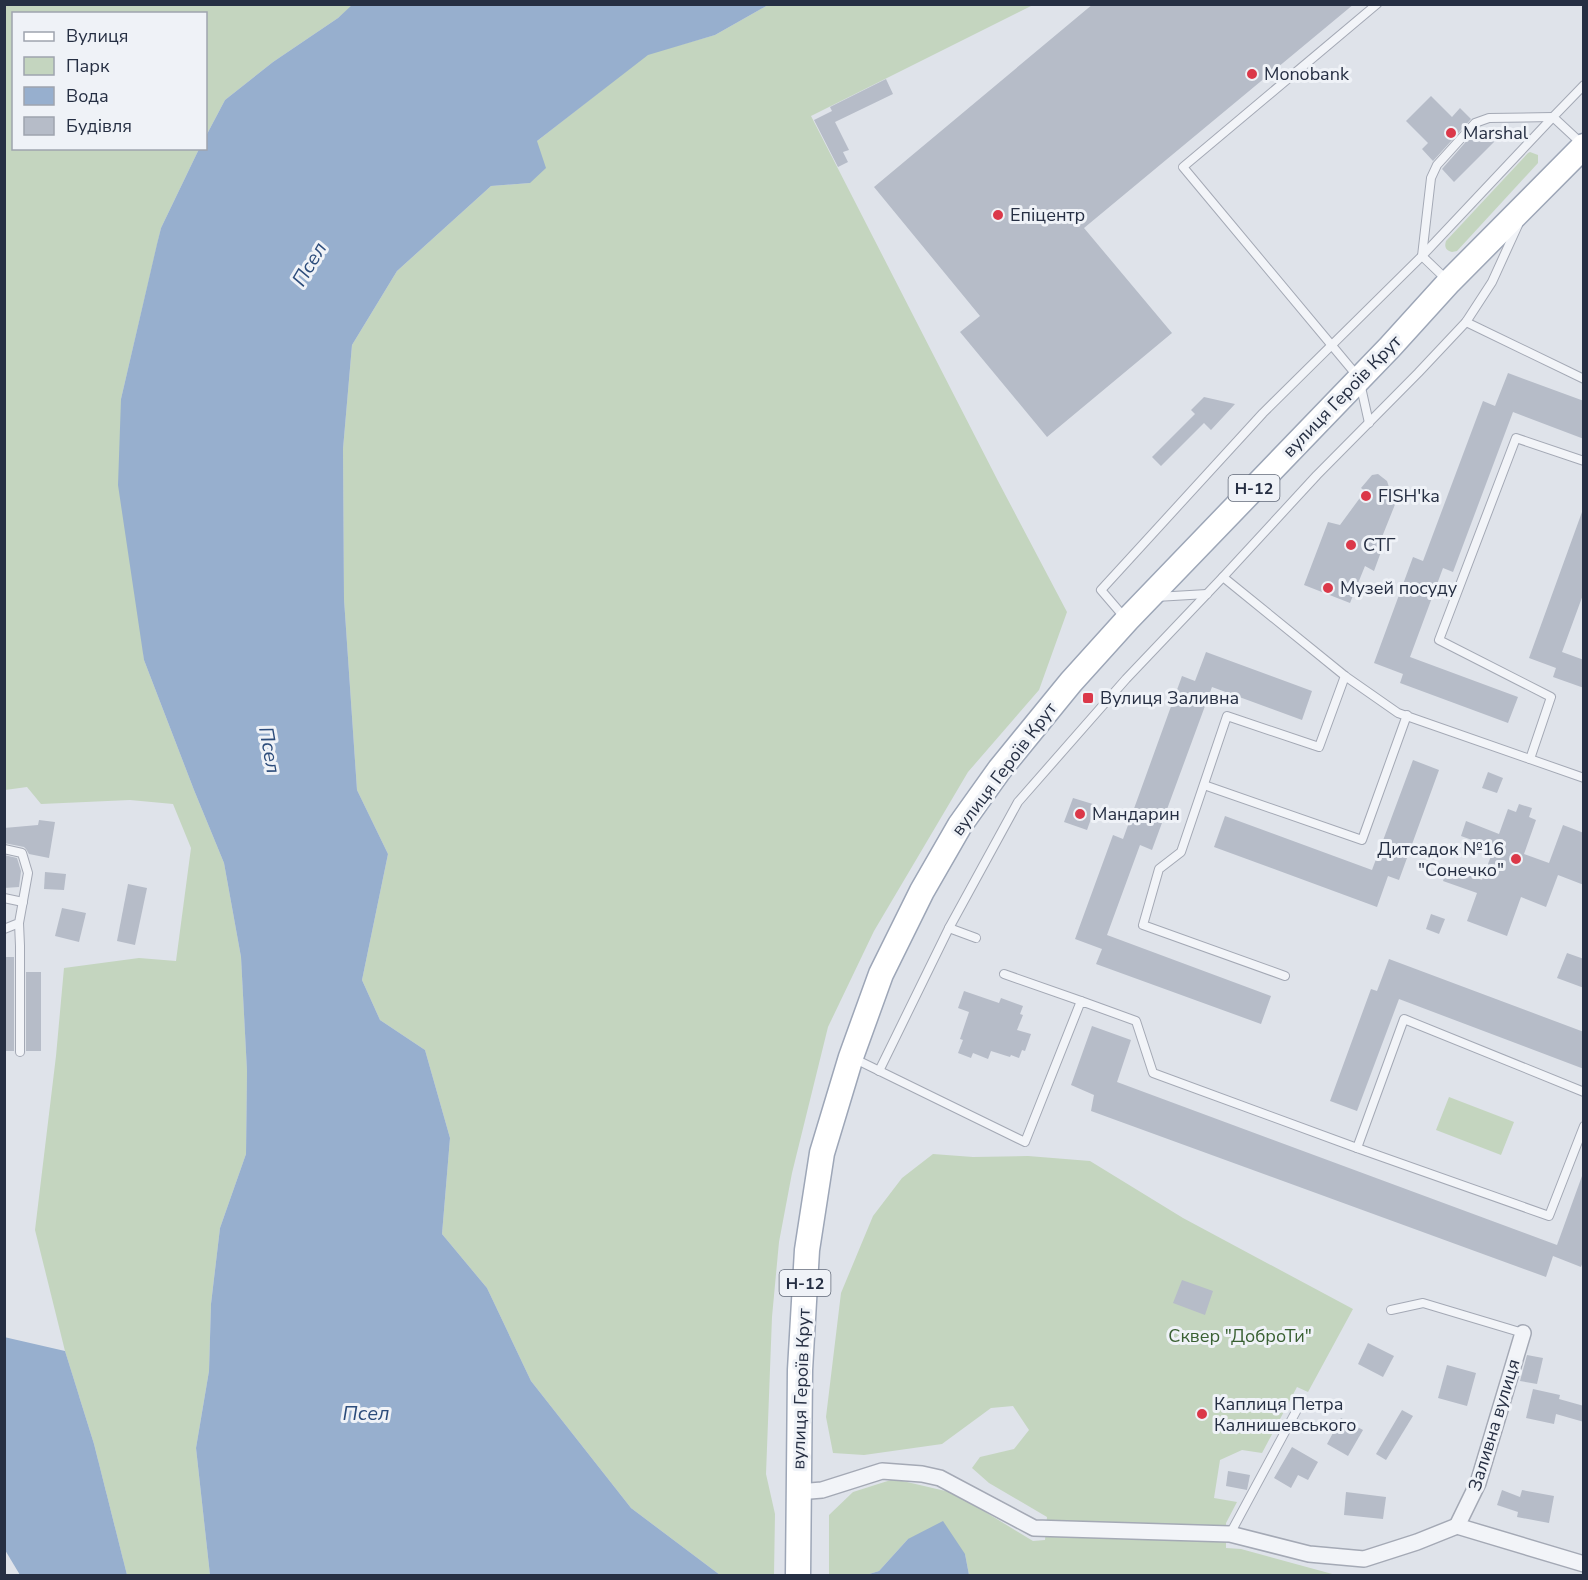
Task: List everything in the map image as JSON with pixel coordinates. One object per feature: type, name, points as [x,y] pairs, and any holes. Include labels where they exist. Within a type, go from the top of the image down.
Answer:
[{"type":"main road","name":"вулиця Героїв Крут","points":[[798,1575],[800,1370],[807,1250],[822,1153],[850,1057],[881,974],[922,891],[960,825],[1044,713],[1127,620],[1449,282],[1584,146]]},
{"type":"street","name":"Заливна вулиця","points":[[1457,1526],[1478,1483],[1523,1333]]},
{"type":"street","points":[[798,1503],[822,1490],[882,1471],[922,1474],[940,1478],[1034,1528],[1230,1534],[1309,1554],[1364,1559],[1457,1526],[1584,1564]]},
{"type":"lane","points":[[1369,423],[1359,378],[1183,167],[1377,4]]},
{"type":"lane","points":[[1127,620],[1101,590],[1263,413],[1422,256],[1584,85]]},
{"type":"lane","points":[[1422,256],[1431,178],[1437,165],[1475,123],[1489,118],[1553,117],[1584,146]]},
{"type":"lane","points":[[879,1071],[948,928],[1018,802],[1126,679],[1317,475],[1466,322],[1492,282],[1529,202]]},
{"type":"lane","points":[[1422,256],[1449,282]]},
{"type":"lane","points":[[1466,322],[1584,379]]},
{"type":"lane","points":[[1530,759],[1551,697],[1439,640],[1516,438],[1584,461]]},
{"type":"lane","points":[[1223,577],[1345,676],[1398,712],[1584,778]]},
{"type":"lane","points":[[1148,598],[1207,594]]},
{"type":"lane","points":[[1285,976],[1143,925],[1159,869],[1181,852],[1227,716],[1319,747],[1345,676]]},
{"type":"lane","points":[[1204,785],[1362,840],[1407,716]]},
{"type":"lane","points":[[4,849],[22,853],[28,873],[19,923],[20,1052]]},
{"type":"lane","points":[[4,898],[23,902]]},
{"type":"lane","points":[[4,928],[19,923]]},
{"type":"lane","points":[[948,928],[976,938]]},
{"type":"lane","points":[[1004,974],[1136,1021],[1153,1073],[1549,1216],[1584,1126]]},
{"type":"lane","points":[[850,1057],[1025,1142],[1081,1001]]},
{"type":"lane","points":[[1357,1148],[1404,1019],[1584,1092]]},
{"type":"lane","points":[[1391,1311],[1423,1303],[1523,1333]]},
{"type":"lane","points":[[1230,1534],[1300,1404]]},
{"type":"green space","points":[[4,5],[353,5],[338,18],[273,62],[225,100],[207,134],[207,12],[12,12],[12,150],[199,150],[161,228],[121,399],[144,660],[224,863],[241,957],[247,1071],[246,1154],[220,1228],[211,1304],[209,1371],[196,1448],[210,1575],[127,1575],[94,1444],[65,1351],[35,1230],[64,968],[139,958],[176,961],[191,848],[173,804],[130,800],[41,804],[27,787],[5,790]]},
{"type":"green space","points":[[768,5],[1033,5],[811,116],[1067,612],[1039,690],[968,772],[874,931],[828,1027],[792,1173],[779,1242],[772,1317],[766,1474],[775,1514],[774,1575],[720,1575],[631,1508],[531,1381],[487,1288],[442,1234],[450,1138],[425,1050],[380,1020],[362,980],[388,854],[357,790],[344,599],[343,449],[352,345],[397,271],[491,186],[530,183],[537,141],[648,54],[715,35]]},
{"type":"green space","points":[[1530,152],[1538,155],[1538,163],[1457,251],[1447,250],[1446,241]]},
{"type":"green space","points":[[1449,1097],[1514,1122],[1501,1155],[1436,1130]]},
{"type":"green space","name":"Сквер \"ДоброТи\"","points":[[933,1154],[973,1157],[1028,1156],[1090,1161],[1183,1218],[1353,1309],[1308,1392],[1297,1387],[1262,1453],[1242,1450],[1220,1460],[1214,1498],[1237,1502],[1226,1523],[1226,1548],[1241,1549],[1336,1575],[969,1575],[965,1554],[908,1539],[879,1571],[866,1575],[829,1575],[829,1515],[853,1492],[894,1479],[954,1493],[1033,1541],[1045,1540],[1047,1517],[989,1483],[972,1468],[980,1457],[1014,1449],[1029,1430],[1013,1406],[991,1408],[942,1444],[864,1455],[833,1453],[826,1417],[841,1293],[873,1216],[902,1178]]},
{"type":"water","name":"Псел","points":[[353,4],[768,5],[715,35],[648,55],[537,141],[546,168],[530,183],[491,186],[397,271],[352,345],[343,449],[344,599],[357,790],[388,854],[362,980],[380,1020],[425,1050],[450,1138],[442,1234],[487,1288],[531,1381],[631,1508],[720,1575],[210,1575],[196,1448],[209,1371],[211,1304],[220,1228],[246,1154],[247,1071],[241,957],[224,863],[144,660],[118,485],[121,399],[161,228],[199,150],[207,150],[207,134],[225,100],[273,62],[338,18]]},
{"type":"water","points":[[4,1337],[65,1351],[94,1444],[127,1575],[20,1575],[5,1550]]},
{"type":"water","points":[[943,1521],[965,1554],[969,1575],[866,1575],[879,1571],[908,1539]]},
{"type":"building","name":"Епіцентр","points":[[1093,4],[1354,4],[1084,228],[1172,333],[1047,437],[960,332],[980,316],[874,187]]},
{"type":"building","points":[[886,79],[893,94],[835,122],[849,150],[843,152],[848,162],[838,167],[814,120],[832,111],[830,107]]},
{"type":"building","points":[[1431,96],[1452,117],[1460,108],[1471,119],[1433,161],[1422,149],[1428,143],[1406,121]]},
{"type":"building","points":[[1478,128],[1494,142],[1454,182],[1442,169]]},
{"type":"building","points":[[1508,373],[1584,401],[1584,439],[1513,412],[1453,572],[1443,568],[1410,657],[1518,697],[1508,723],[1400,683],[1403,674],[1374,663],[1413,557],[1423,561],[1483,401],[1495,406]]},
{"type":"building","points":[[1204,397],[1235,404],[1211,430],[1204,423],[1161,466],[1152,457],[1195,414],[1191,410]]},
{"type":"building","name":"СТГ","points":[[1378,474],[1387,481],[1398,497],[1382,537],[1386,538],[1374,571],[1365,566],[1350,603],[1304,585],[1328,522],[1340,525],[1365,491],[1361,488],[1372,475]]},
{"type":"building","points":[[1582,512],[1584,512],[1584,592],[1562,652],[1584,660],[1584,688],[1553,677],[1556,668],[1529,658]]},
{"type":"building","points":[[1206,652],[1312,691],[1302,720],[1212,687],[1152,850],[1140,845],[1107,935],[1271,996],[1261,1024],[1096,964],[1102,949],[1075,939],[1113,835],[1123,839],[1182,676],[1195,681]]},
{"type":"building","points":[[1413,760],[1439,770],[1399,880],[1388,876],[1377,907],[1214,847],[1225,816],[1372,870]]},
{"type":"building","points":[[1488,772],[1503,778],[1497,793],[1482,788]]},
{"type":"building","name":"Мандарин","points":[[1073,798],[1096,805],[1087,830],[1064,822]]},
{"type":"building","points":[[1519,804],[1532,808],[1529,817],[1536,820],[1524,854],[1549,863],[1563,825],[1584,833],[1584,885],[1558,875],[1546,907],[1521,897],[1507,936],[1467,921],[1477,893],[1443,881],[1448,868],[1482,880],[1494,848],[1461,836],[1466,821],[1499,834],[1508,809],[1516,812]]},
{"type":"building","points":[[39,820],[55,822],[49,858],[29,854],[24,847],[4,843],[4,828],[38,825]]},
{"type":"building","points":[[4,855],[17,858],[21,871],[19,887],[4,888]]},
{"type":"building","points":[[45,872],[66,874],[64,890],[44,889]]},
{"type":"building","points":[[128,884],[147,888],[135,945],[117,941]]},
{"type":"building","points":[[62,908],[86,913],[79,942],[55,936]]},
{"type":"building","points":[[1431,914],[1445,919],[1439,934],[1426,929]]},
{"type":"building","points":[[1567,953],[1584,959],[1584,988],[1557,978]]},
{"type":"building","points":[[4,957],[14,957],[14,1051],[4,1051]]},
{"type":"building","points":[[1389,959],[1584,1032],[1584,1069],[1399,999],[1357,1111],[1330,1101],[1371,989],[1377,991]]},
{"type":"building","points":[[26,972],[41,972],[41,1051],[26,1051]]},
{"type":"building","points":[[964,991],[999,1003],[1001,998],[1023,1006],[1020,1014],[1023,1015],[1017,1030],[1031,1034],[1025,1051],[1022,1050],[1019,1058],[991,1051],[988,1059],[973,1053],[971,1058],[958,1053],[969,1012],[958,1008]]},
{"type":"building","points":[[1092,1026],[1131,1040],[1117,1082],[1557,1245],[1582,1176],[1584,1176],[1584,1259],[1581,1267],[1553,1256],[1546,1277],[1091,1111],[1094,1095],[1071,1085]]},
{"type":"building","points":[[1182,1280],[1213,1291],[1205,1315],[1173,1303]]},
{"type":"building","points":[[1368,1343],[1394,1356],[1383,1377],[1358,1364]]},
{"type":"building","points":[[1527,1355],[1543,1358],[1537,1384],[1520,1381]]},
{"type":"building","points":[[1447,1365],[1476,1373],[1467,1406],[1438,1398]]},
{"type":"building","points":[[1533,1389],[1560,1395],[1559,1399],[1584,1406],[1584,1422],[1556,1414],[1554,1424],[1526,1418]]},
{"type":"building","points":[[1402,1410],[1413,1416],[1386,1460],[1376,1454]]},
{"type":"building","points":[[1341,1418],[1363,1430],[1348,1456],[1327,1444]]},
{"type":"building","points":[[1292,1447],[1318,1462],[1308,1480],[1298,1475],[1291,1488],[1274,1478]]},
{"type":"building","points":[[1228,1471],[1250,1475],[1247,1490],[1226,1486]]},
{"type":"building","points":[[1502,1490],[1520,1497],[1522,1490],[1554,1496],[1549,1523],[1517,1517],[1518,1512],[1497,1505]]},
{"type":"building","points":[[1346,1492],[1386,1497],[1383,1519],[1344,1515]]},
{"type":"place","name":"Monobank","points":[[1252,74]]},
{"type":"place","name":"Marshal","points":[[1451,133]]},
{"type":"place","name":"Епіцентр","points":[[998,215]]},
{"type":"place","name":"FISH'ka","points":[[1366,496]]},
{"type":"place","name":"СТГ","points":[[1351,545]]},
{"type":"place","name":"Музей посуду","points":[[1328,588]]},
{"type":"place","name":"Вулиця Заливна","points":[[1088,698]]},
{"type":"place","name":"Мандарин","points":[[1080,814]]},
{"type":"place","name":"Дитсадок №16 \"Сонечко\"","points":[[1516,859]]},
{"type":"place","name":"Каплиця Петра Калнишевського","points":[[1202,1414]]}]
